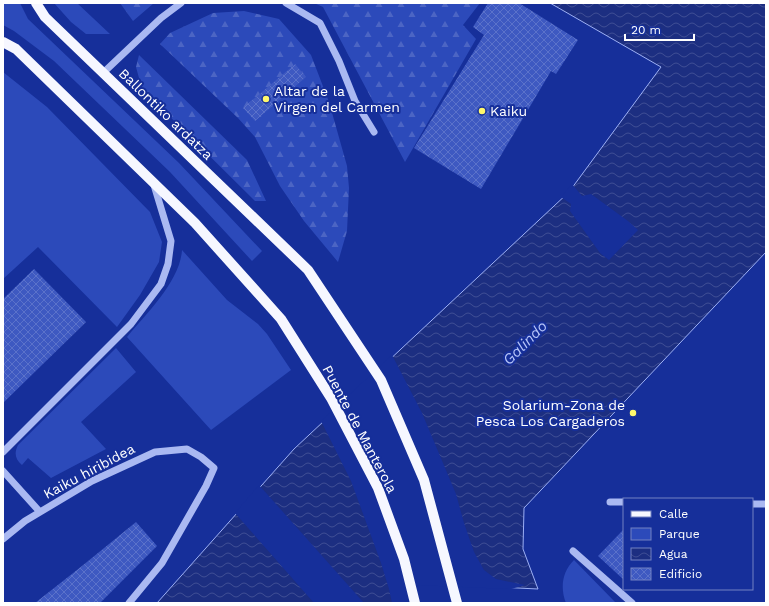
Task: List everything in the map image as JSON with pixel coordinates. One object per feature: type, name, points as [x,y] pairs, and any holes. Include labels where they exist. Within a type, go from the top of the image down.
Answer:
[{"type":"main road","name":"Ballontiko ardatza","points":[[36,3],[45,17],[103,74],[308,270],[381,380],[424,480],[456,603]]},
{"type":"main road","points":[[3,42],[16,48],[153,183]]},
{"type":"main road","name":"Puente de Manterola","points":[[153,183],[195,223],[281,319],[331,398],[378,488],[404,559],[415,603]]},
{"type":"street","points":[[103,74],[161,18],[181,3]]},
{"type":"street","points":[[286,3],[320,23],[339,61],[355,102],[374,132]]},
{"type":"street","points":[[3,452],[131,324],[161,284],[168,264],[171,241],[153,183]]},
{"type":"street","name":"Kaiku hiribidea","points":[[3,539],[25,521],[92,481],[155,452],[187,449],[202,457],[214,468],[206,486],[162,563],[129,603]]},
{"type":"street","points":[[3,471],[40,512]]},
{"type":"street","points":[[610,502],[623,502]]},
{"type":"street","points":[[753,504],[766,504]]},
{"type":"street","points":[[573,551],[632,603]]},
{"type":"green space","points":[[3,3],[20,3],[28,19],[179,163],[262,251],[252,261],[170,172],[54,61],[14,31],[3,25]]},
{"type":"green space","points":[[54,3],[77,3],[110,34],[86,34],[71,22]]},
{"type":"green space","points":[[120,3],[154,3],[133,21]]},
{"type":"green space","points":[[314,3],[480,3],[463,25],[476,39],[405,162],[323,7]]},
{"type":"green space","points":[[244,11],[279,19],[311,55],[329,102],[347,166],[349,188],[347,231],[338,262],[304,221],[280,186],[255,137],[238,118],[160,44],[170,33],[213,13]]},
{"type":"green space","points":[[139,55],[247,160],[266,201],[255,201],[142,89],[136,67]]},
{"type":"green space","points":[[3,72],[47,107],[150,212],[162,242],[159,262],[140,295],[117,327],[38,247],[3,279]]},
{"type":"green space","points":[[182,250],[227,300],[258,324],[267,334],[291,370],[211,430],[127,337],[153,307],[169,285],[180,262]]},
{"type":"green space","points":[[116,348],[136,372],[81,422],[106,449],[51,478],[28,458],[22,465],[16,456],[18,445]]},
{"type":"green space","points":[[574,560],[616,603],[566,603],[563,592],[563,580],[567,570]]},
{"type":"water","name":"Galindo","points":[[550,3],[766,3],[766,252],[524,508],[523,549],[538,589],[415,583],[394,603],[157,603],[294,449],[569,192],[661,67]]},
{"type":"pier","points":[[572,184],[582,196],[591,194],[638,230],[609,260],[600,253],[570,211],[571,204],[561,197]]},
{"type":"pier","points":[[392,355],[422,413],[456,494],[474,552],[484,570],[496,579],[525,585],[511,589],[415,585],[397,603],[392,603],[381,563],[351,481],[321,421]]},
{"type":"pier","points":[[259,485],[364,603],[314,603],[235,513]]},
{"type":"building","name":"Kaiku","points":[[488,3],[519,3],[578,40],[556,74],[551,71],[481,189],[414,148],[484,35],[473,27]]},
{"type":"building","name":"Altar de la Virgen del Carmen","points":[[295,64],[306,77],[255,121],[243,108]]},
{"type":"building","points":[[34,269],[86,322],[3,403],[3,299]]},
{"type":"building","points":[[136,522],[157,546],[100,603],[35,603],[82,566]]},
{"type":"building","points":[[623,530],[623,579],[598,556]]},
{"type":"place","name":"Altar de la Virgen del Carmen","points":[[266,99]]},
{"type":"place","name":"Kaiku","points":[[482,111]]},
{"type":"place","name":"Solarium-Zona de Pesca Los Cargaderos","points":[[633,413]]}]
